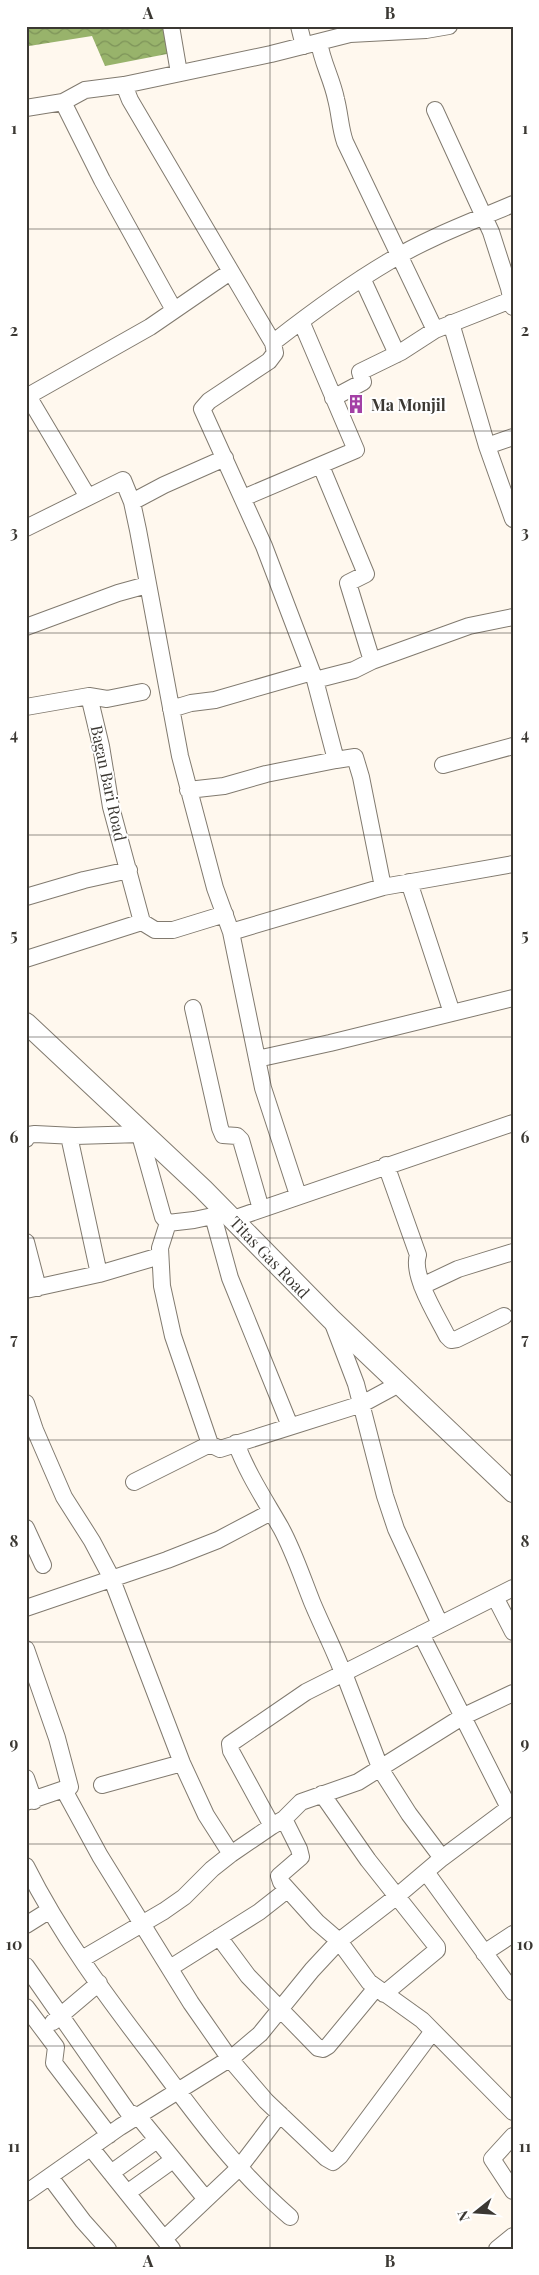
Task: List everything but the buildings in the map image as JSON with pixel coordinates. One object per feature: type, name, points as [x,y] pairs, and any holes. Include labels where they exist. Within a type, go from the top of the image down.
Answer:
[{"type":"street","points":[[171,26],[178,73]]},
{"type":"street","points":[[299,26],[322,58],[336,99],[339,124],[344,142],[435,330]]},
{"type":"street","points":[[26,108],[63,102],[85,90],[124,85],[350,34],[409,28],[426,30],[449,26]]},
{"type":"street","points":[[124,85],[130,100],[273,343],[275,350],[269,361],[208,401],[202,409],[264,546],[314,676],[336,760]]},
{"type":"street","points":[[63,102],[102,180],[174,310]]},
{"type":"street","points":[[333,398],[364,382],[360,372],[397,354],[435,330],[512,303],[491,232],[435,110]]},
{"type":"street","points":[[273,343],[300,321],[362,278],[398,256],[449,231],[513,204]]},
{"type":"street","points":[[88,497],[27,395],[150,327],[230,272]]},
{"type":"street","points":[[362,278],[397,354]]},
{"type":"street","points":[[243,498],[356,450],[300,321]]},
{"type":"street","points":[[451,323],[487,446],[513,519]]},
{"type":"street","points":[[487,446],[513,437]]},
{"type":"street","points":[[132,502],[164,485],[225,458]]},
{"type":"street","points":[[321,466],[366,574],[348,583],[372,661]]},
{"type":"street","points":[[26,528],[123,480],[132,502],[188,790],[215,888],[231,932],[263,1088],[298,1196]]},
{"type":"street","points":[[26,627],[118,593],[148,586]]},
{"type":"street","points":[[171,709],[314,676],[354,670],[372,661],[470,626],[513,617]]},
{"type":"street","name":"Bagan Bari Road","points":[[142,692],[107,699],[90,696],[101,746],[111,807],[142,922]]},
{"type":"street","points":[[26,707],[90,696]]},
{"type":"street","points":[[443,765],[513,746]]},
{"type":"street","points":[[188,790],[224,786],[266,774],[355,757],[361,777],[383,887]]},
{"type":"street","points":[[231,932],[383,887],[513,864]]},
{"type":"street","points":[[26,896],[129,870]]},
{"type":"street","points":[[409,882],[452,1013]]},
{"type":"street","points":[[26,959],[142,922],[155,930],[173,930],[225,914]]},
{"type":"street","points":[[257,1058],[513,998]]},
{"type":"street","points":[[193,1008],[220,1128],[223,1135],[237,1136],[240,1140],[261,1209]]},
{"type":"street","name":"Titas Gas Road","points":[[26,1024],[513,1492]]},
{"type":"street","points":[[168,1223],[261,1209],[513,1123]]},
{"type":"street","points":[[26,1138],[35,1134],[69,1136],[139,1131],[162,1217],[168,1223]]},
{"type":"street","points":[[69,1136],[99,1274]]},
{"type":"street","points":[[386,1166],[418,1255],[416,1261],[422,1286],[451,1340],[457,1339],[504,1316]]},
{"type":"street","points":[[224,1216],[230,1278],[290,1426]]},
{"type":"street","points":[[168,1223],[160,1248],[162,1286],[173,1336],[210,1444],[220,1449],[362,1404],[399,1384]]},
{"type":"street","points":[[26,1242],[32,1289],[99,1274],[160,1256]]},
{"type":"street","points":[[422,1286],[458,1269],[513,1252]]},
{"type":"street","points":[[331,1319],[362,1404],[385,1496],[396,1529],[440,1624]]},
{"type":"street","points":[[26,1403],[32,1439],[112,1577],[182,1763],[206,1815],[231,1854]]},
{"type":"street","points":[[236,1443],[242,1461],[296,1560],[381,1770],[409,1814],[442,1858]]},
{"type":"street","points":[[134,1482],[210,1444]]},
{"type":"street","points":[[26,1608],[112,1577],[167,1560],[218,1540],[271,1512]]},
{"type":"street","points":[[26,1528],[43,1565]]},
{"type":"street","points":[[513,1588],[306,1692],[230,1744],[231,1751],[301,1857],[279,1876],[288,1890],[317,1922],[339,1941],[355,1965],[380,1991],[422,2020],[513,2112]]},
{"type":"street","points":[[495,1597],[513,1632]]},
{"type":"street","points":[[26,2193],[109,2135],[230,2059],[260,2034],[312,1970],[339,1941],[396,1897],[442,1858],[511,1811],[462,1718],[422,1634]]},
{"type":"street","points":[[26,1648],[60,1746],[70,1787],[30,1802],[26,1778]]},
{"type":"street","points":[[82,1959],[184,1897],[231,1854],[278,1823],[301,1802],[358,1782],[381,1770],[462,1718],[513,1693]]},
{"type":"street","points":[[102,1785],[182,1763]]},
{"type":"street","points":[[64,1790],[100,1856],[230,2059],[280,2114],[326,2158],[333,2162],[340,2156],[432,2031]]},
{"type":"street","points":[[219,1937],[248,1976],[282,2008],[318,2048],[323,2049],[380,1991],[437,1950],[436,1944],[396,1897],[337,1818],[322,1794]]},
{"type":"street","points":[[26,1866],[50,1910],[98,1983],[177,2091],[262,2194],[290,2217]]},
{"type":"street","points":[[426,1872],[513,1992]]},
{"type":"street","points":[[170,1968],[288,1890]]},
{"type":"street","points":[[26,1925],[50,1910]]},
{"type":"street","points":[[484,1953],[513,1934]]},
{"type":"street","points":[[26,1966],[128,2112],[138,2116],[205,2198]]},
{"type":"street","points":[[43,2030],[98,1983]]},
{"type":"street","points":[[26,2007],[56,2047],[54,2063],[109,2135]]},
{"type":"street","points":[[91,2148],[168,2244],[205,2198],[239,2168],[280,2114]]},
{"type":"street","points":[[513,2136],[492,2159],[513,2192]]},
{"type":"street","points":[[111,2173],[157,2140]]},
{"type":"street","points":[[127,2193],[173,2160]]},
{"type":"street","points":[[50,2177],[83,2221],[108,2249]]},
{"type":"street","points":[[497,2249],[513,2236]]},
{"type":"water","points":[[26,26],[164,26],[172,53],[105,66],[92,36],[29,46],[26,40]]},
{"type":"place","name":"Ma Monjil","points":[[356,404]]}]
